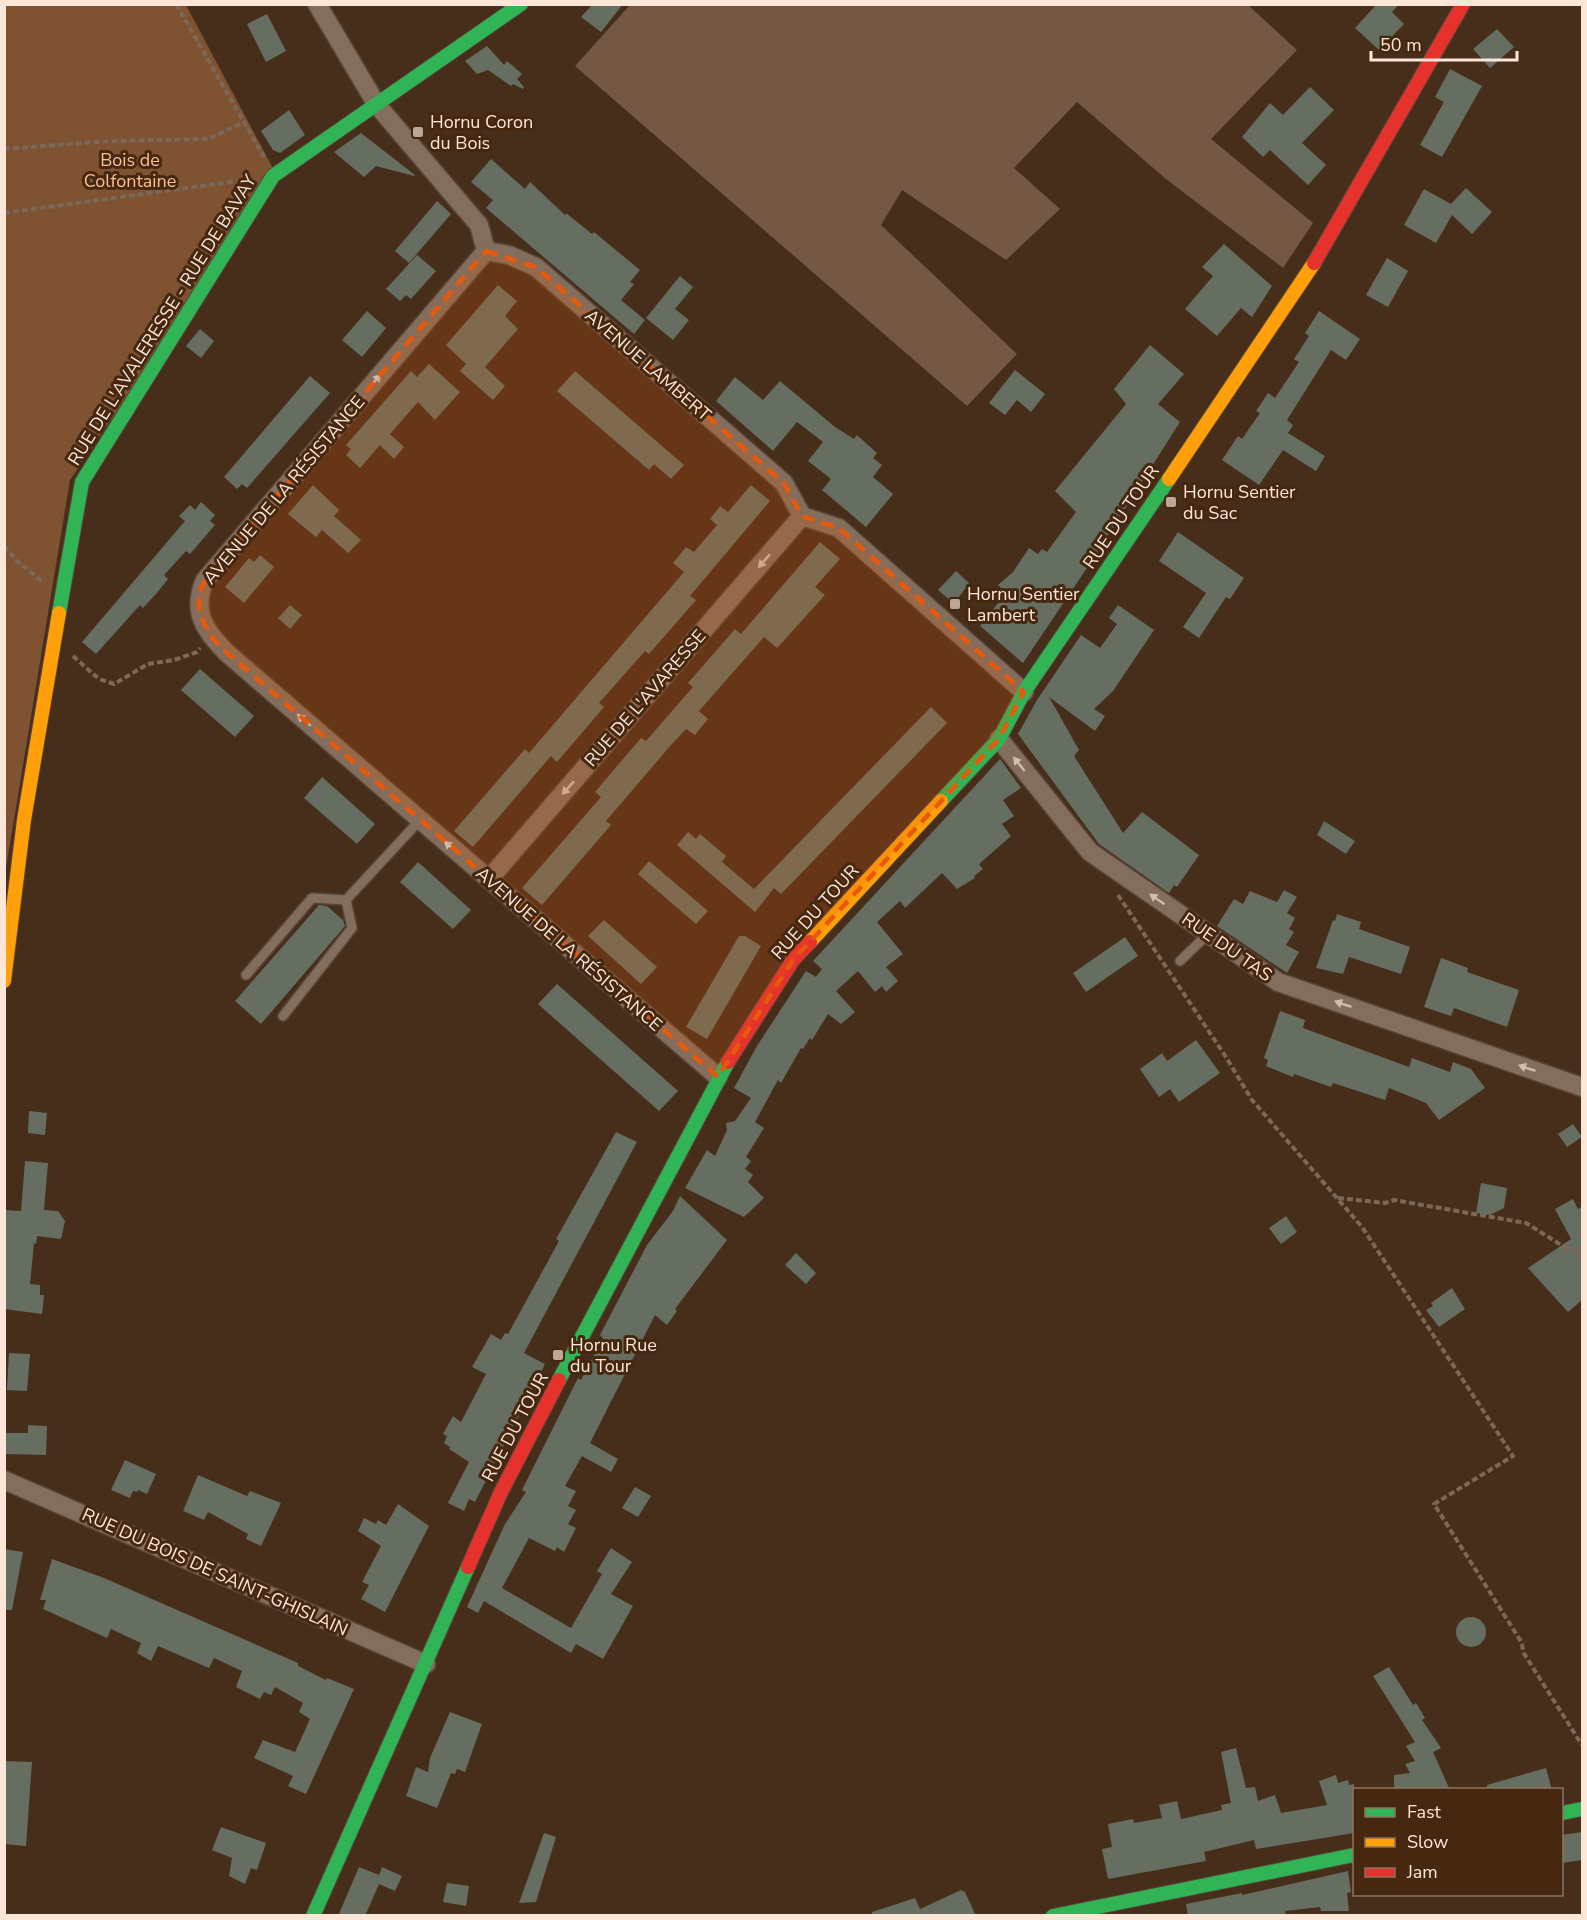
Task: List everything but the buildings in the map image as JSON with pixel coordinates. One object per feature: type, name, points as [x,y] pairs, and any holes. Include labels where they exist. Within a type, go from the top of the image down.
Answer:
[{"type":"street","points":[[317,4],[377,105],[479,225],[486,251]]},
{"type":"street","points":[[273,176],[521,4]]},
{"type":"street","name":"RUE DU TOUR","points":[[313,1916],[501,1492],[718,1077],[793,960],[999,739],[1024,692],[1302,283],[1463,4]]},
{"type":"street","name":"RUE DE L'AVALERESSE - RUE DE BAVAY","points":[[4,981],[24,820],[82,482],[273,176]]},
{"type":"street","name":"AVENUE LAMBERT","points":[[486,251],[509,255],[536,267],[784,483],[802,516]]},
{"type":"street","name":"AVENUE DE LA RÉSISTANCE","points":[[486,251],[205,580],[198,596],[200,614],[209,635],[718,1077]]},
{"type":"street","points":[[802,516],[839,528],[1024,692]]},
{"type":"street","name":"RUE DE L'AVARESSE","points":[[489,879],[802,516]]},
{"type":"street","name":"RUE DU TAS","points":[[999,739],[1090,852],[1278,982],[1582,1087]]},
{"type":"street","name":"RUE DU BOIS DE SAINT-GHISLAIN","points":[[4,1480],[426,1664]]},
{"type":"street","points":[[1563,1814],[1582,1809]]},
{"type":"street","points":[[1053,1916],[1353,1855]]},
{"type":"lane","points":[[346,900],[420,820]]},
{"type":"lane","points":[[246,975],[312,898],[346,900]]},
{"type":"lane","points":[[283,1016],[352,928],[346,900]]},
{"type":"lane","points":[[1180,961],[1208,934]]},
{"type":"path","points":[[4,213],[273,176],[245,122],[176,4]]},
{"type":"path","points":[[4,149],[111,141],[208,139],[245,122]]},
{"type":"path","points":[[4,546],[17,561],[48,587],[62,606]]},
{"type":"path","points":[[56,644],[81,662],[99,679],[114,684],[148,664],[197,652],[209,635]]},
{"type":"path","points":[[1115,891],[1224,1053],[1252,1100],[1362,1227],[1513,1456],[1434,1504],[1522,1643],[1523,1652],[1582,1745]]},
{"type":"path","points":[[1337,1197],[1385,1203],[1394,1200],[1526,1223],[1566,1248],[1577,1249],[1582,1256]]},
{"type":"highlighted area","points":[[486,251],[536,267],[784,483],[802,516],[839,528],[1024,692],[999,739],[793,960],[718,1077],[227,653],[209,635],[200,614],[198,596],[205,580]]},
{"type":"shaded area","points":[[630,5],[1248,5],[1297,50],[1211,139],[1313,223],[1283,268],[1166,179],[1077,102],[1014,168],[1060,209],[1006,260],[902,190],[881,225],[1017,354],[967,406],[575,66]]},
{"type":"green space","name":"Bois de Colfontaine","points":[[5,5],[186,5],[277,176],[70,480],[5,874]]},
{"type":"traffic: fast","points":[[59,613],[82,482],[273,176],[521,4]]},
{"type":"traffic: fast","points":[[941,801],[999,739],[1024,692],[1169,479]]},
{"type":"traffic: fast","points":[[559,1380],[728,1062]]},
{"type":"traffic: fast","points":[[313,1916],[468,1567]]},
{"type":"traffic: fast","points":[[1563,1813],[1582,1809]]},
{"type":"traffic: fast","points":[[1053,1916],[1353,1855]]},
{"type":"traffic: slow","points":[[1169,479],[1314,263]]},
{"type":"traffic: slow","points":[[4,981],[24,820],[59,613]]},
{"type":"traffic: slow","points":[[810,942],[941,801]]},
{"type":"traffic: jam","points":[[1314,263],[1463,4]]},
{"type":"traffic: jam","points":[[728,1062],[793,960],[810,942]]},
{"type":"traffic: jam","points":[[468,1567],[501,1492],[559,1380]]},
{"type":"place","name":"Hornu Coron du Bois","points":[[418,132]]},
{"type":"place","name":"Hornu Sentier du Sac","points":[[1171,502]]},
{"type":"place","name":"Hornu Sentier Lambert","points":[[955,604]]},
{"type":"place","name":"Hornu Rue du Tour","points":[[558,1355]]}]
